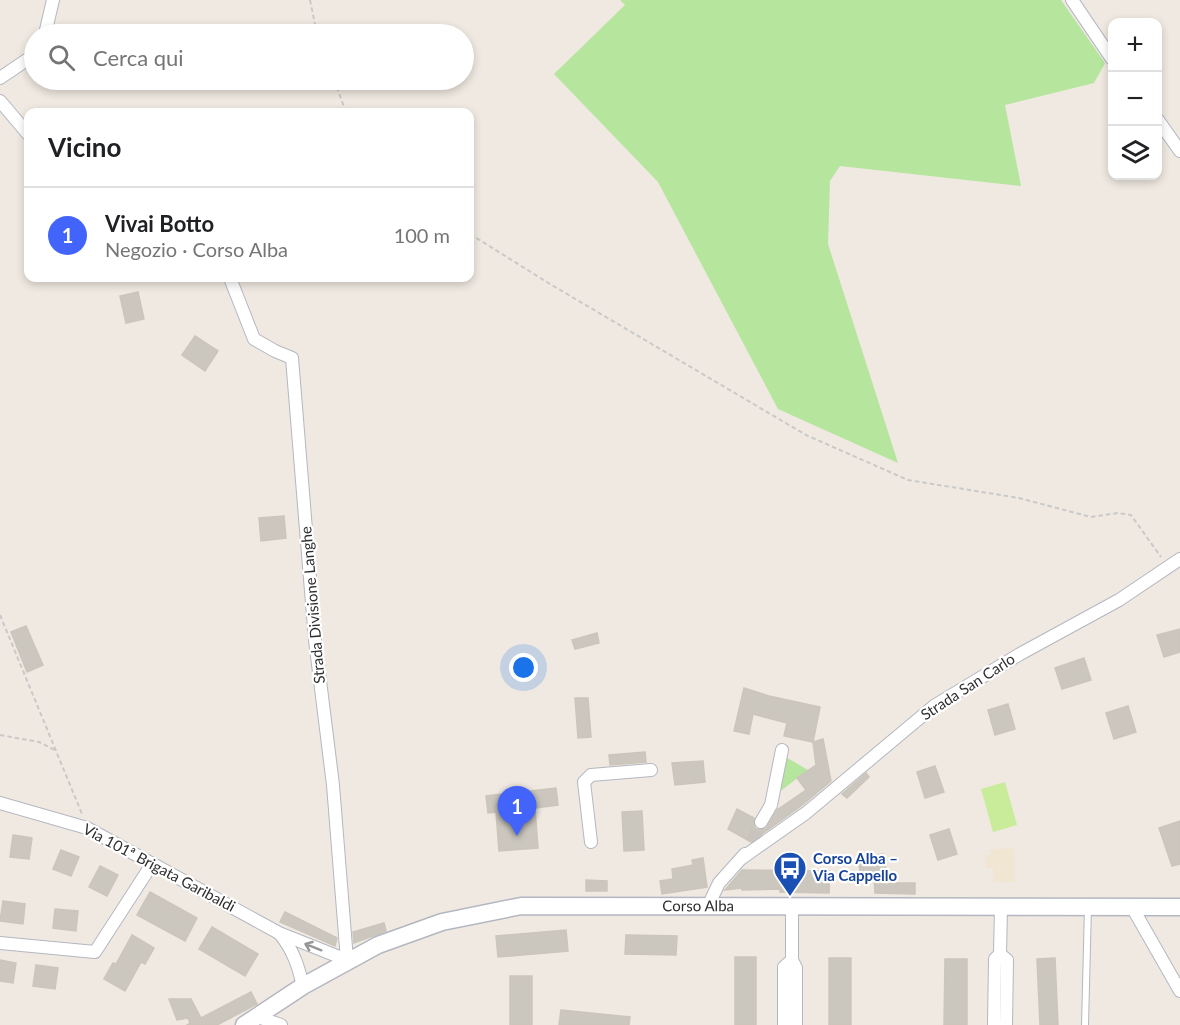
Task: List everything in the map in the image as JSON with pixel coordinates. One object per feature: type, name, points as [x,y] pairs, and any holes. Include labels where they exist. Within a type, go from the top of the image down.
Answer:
[{"type":"street","points":[[47,24],[53,0]]},
{"type":"street","points":[[1072,0],[1108,52]]},
{"type":"street","points":[[0,78],[24,62]]},
{"type":"street","points":[[0,101],[24,129]]},
{"type":"street","points":[[1162,126],[1180,151]]},
{"type":"street","name":"Strada Divisione Langhe","points":[[232,282],[254,339],[292,358],[315,640],[333,785],[348,960]]},
{"type":"street","name":"Strada San Carlo","points":[[742,858],[806,813],[934,706],[1020,654],[1119,600],[1180,560]]},
{"type":"street","points":[[760,822],[771,805],[782,750]]},
{"type":"street","points":[[591,842],[584,782],[586,778],[591,775],[651,770]]},
{"type":"street","name":"Via 101ª Brigata Garibaldi","points":[[0,804],[87,828],[279,933],[348,960]]},
{"type":"street","name":"Strada San Carlo","points":[[708,906],[719,883],[742,858],[752,842]]},
{"type":"street","points":[[0,943],[95,952],[152,864]]},
{"type":"street","name":"Corso Alba","points":[[251,1021],[303,986],[348,960],[407,933],[442,922],[521,906],[1180,907]]},
{"type":"street","points":[[792,907],[792,960],[796,968],[796,1025]]},
{"type":"street","points":[[994,1025],[995,959],[1000,954],[1001,907]]},
{"type":"street","points":[[1132,907],[1180,991]]},
{"type":"street","name":"Via 101ª Brigata Garibaldi","points":[[279,933],[290,947],[298,963],[303,986]]},
{"type":"street","points":[[1000,954],[1007,960],[1006,1025]]},
{"type":"street","points":[[784,1025],[784,967],[792,960]]},
{"type":"street","points":[[251,1021],[281,1025]]},
{"type":"lane","points":[[1085,1025],[1088,907]]},
{"type":"path","points":[[310,0],[314,24]]},
{"type":"path","points":[[338,90],[344,108]]},
{"type":"path","points":[[474,236],[806,435],[908,480],[1019,498],[1091,517],[1118,513],[1131,515],[1168,567]]},
{"type":"path","points":[[0,615],[87,828]]},
{"type":"path","points":[[0,735],[39,742],[55,750]]},
{"type":"shaded area","points":[[1014,848],[1015,882],[994,882],[993,868],[986,868],[985,855],[991,855],[991,849]]},
{"type":"green space","points":[[620,0],[1061,0],[1105,63],[1094,83],[1005,105],[1021,186],[840,166],[830,181],[828,244],[898,463],[778,409],[658,182],[554,74],[625,5]]},
{"type":"green space","points":[[784,756],[808,770],[778,793]]},
{"type":"green space","points":[[1005,782],[1017,825],[993,832],[981,789]]},
{"type":"building","points":[[138,292],[144,319],[126,323],[120,296]]},
{"type":"building","points":[[195,336],[218,351],[205,371],[182,355]]},
{"type":"building","points":[[284,516],[286,538],[261,541],[259,518]]},
{"type":"building","points":[[26,626],[43,665],[27,672],[11,632]]},
{"type":"building","points":[[1180,629],[1180,652],[1164,657],[1157,635]]},
{"type":"building","points":[[597,633],[599,643],[575,649],[572,640]]},
{"type":"building","points":[[1084,658],[1091,680],[1062,689],[1055,668]]},
{"type":"building","points":[[744,688],[820,707],[813,742],[784,736],[787,723],[753,714],[749,734],[734,731]]},
{"type":"building","points":[[575,698],[588,698],[591,737],[578,738]]},
{"type":"building","points":[[1008,704],[1015,729],[995,735],[988,710]]},
{"type":"building","points":[[1128,706],[1136,732],[1114,739],[1106,713]]},
{"type":"building","points":[[823,739],[831,781],[751,842],[728,829],[737,809],[754,818],[756,829],[766,829],[777,810],[806,790],[797,778],[816,765],[813,742]]},
{"type":"building","points":[[645,752],[646,762],[610,765],[609,755]]},
{"type":"building","points":[[703,761],[705,782],[675,785],[672,763]]},
{"type":"building","points":[[935,766],[944,792],[925,798],[917,772]]},
{"type":"building","points":[[866,773],[869,777],[847,798],[842,794]]},
{"type":"building","points":[[556,788],[558,805],[535,808],[538,848],[499,851],[496,812],[488,813],[486,796]]},
{"type":"building","points":[[642,811],[644,850],[624,851],[622,812]]},
{"type":"building","points":[[1180,821],[1180,864],[1172,866],[1159,828]]},
{"type":"building","points":[[949,829],[957,854],[938,860],[930,835]]},
{"type":"building","points":[[13,835],[32,838],[29,859],[10,857]]},
{"type":"building","points":[[61,850],[79,857],[71,876],[53,869]]},
{"type":"building","points":[[883,854],[889,883],[915,883],[915,894],[875,893],[874,874],[861,876],[858,859]]},
{"type":"building","points":[[703,858],[707,887],[662,894],[660,881],[673,879],[672,869],[693,865],[692,860]]},
{"type":"building","points":[[100,866],[118,875],[107,896],[89,887]]},
{"type":"building","points":[[742,870],[830,871],[829,893],[780,892],[780,889],[725,890]]},
{"type":"building","points":[[586,880],[607,881],[607,891],[586,891]]},
{"type":"building","points":[[150,892],[197,918],[185,941],[137,915]]},
{"type":"building","points":[[3,901],[25,904],[23,924],[0,921]]},
{"type":"building","points":[[55,909],[78,911],[76,931],[53,928]]},
{"type":"building","points":[[285,912],[337,938],[335,946],[280,922]]},
{"type":"building","points":[[384,923],[386,931],[354,943],[353,932]]},
{"type":"building","points":[[212,927],[258,954],[245,976],[199,949]]},
{"type":"building","points":[[566,930],[568,951],[498,957],[496,936]]},
{"type":"building","points":[[132,935],[154,948],[145,964],[141,962],[125,991],[104,979],[113,963],[116,964]]},
{"type":"building","points":[[626,935],[677,936],[676,955],[625,954]]},
{"type":"building","points":[[735,957],[756,957],[756,1025],[735,1025]]},
{"type":"building","points":[[829,958],[851,958],[851,1025],[829,1025]]},
{"type":"building","points":[[1055,958],[1058,1025],[1040,1025],[1037,959]]},
{"type":"building","points":[[945,959],[967,959],[967,1025],[944,1025]]},
{"type":"building","points":[[0,960],[16,963],[13,983],[0,981]]},
{"type":"building","points":[[36,965],[58,968],[55,989],[33,986]]},
{"type":"building","points":[[510,976],[532,976],[532,1025],[510,1025]]},
{"type":"building","points":[[251,992],[257,1004],[217,1025],[187,1025],[190,1023],[188,1018],[177,1020],[169,999],[191,999],[201,1018]]},
{"type":"building","points":[[561,1010],[630,1017],[629,1025],[559,1025]]},
{"type":"tunnel","points":[[752,842],[761,822]]},
{"type":"place","name":"Vivai Botto","points":[[517,836]]},
{"type":"place","name":"Corso Alba – Via Cappello","points":[[790,897]]}]
